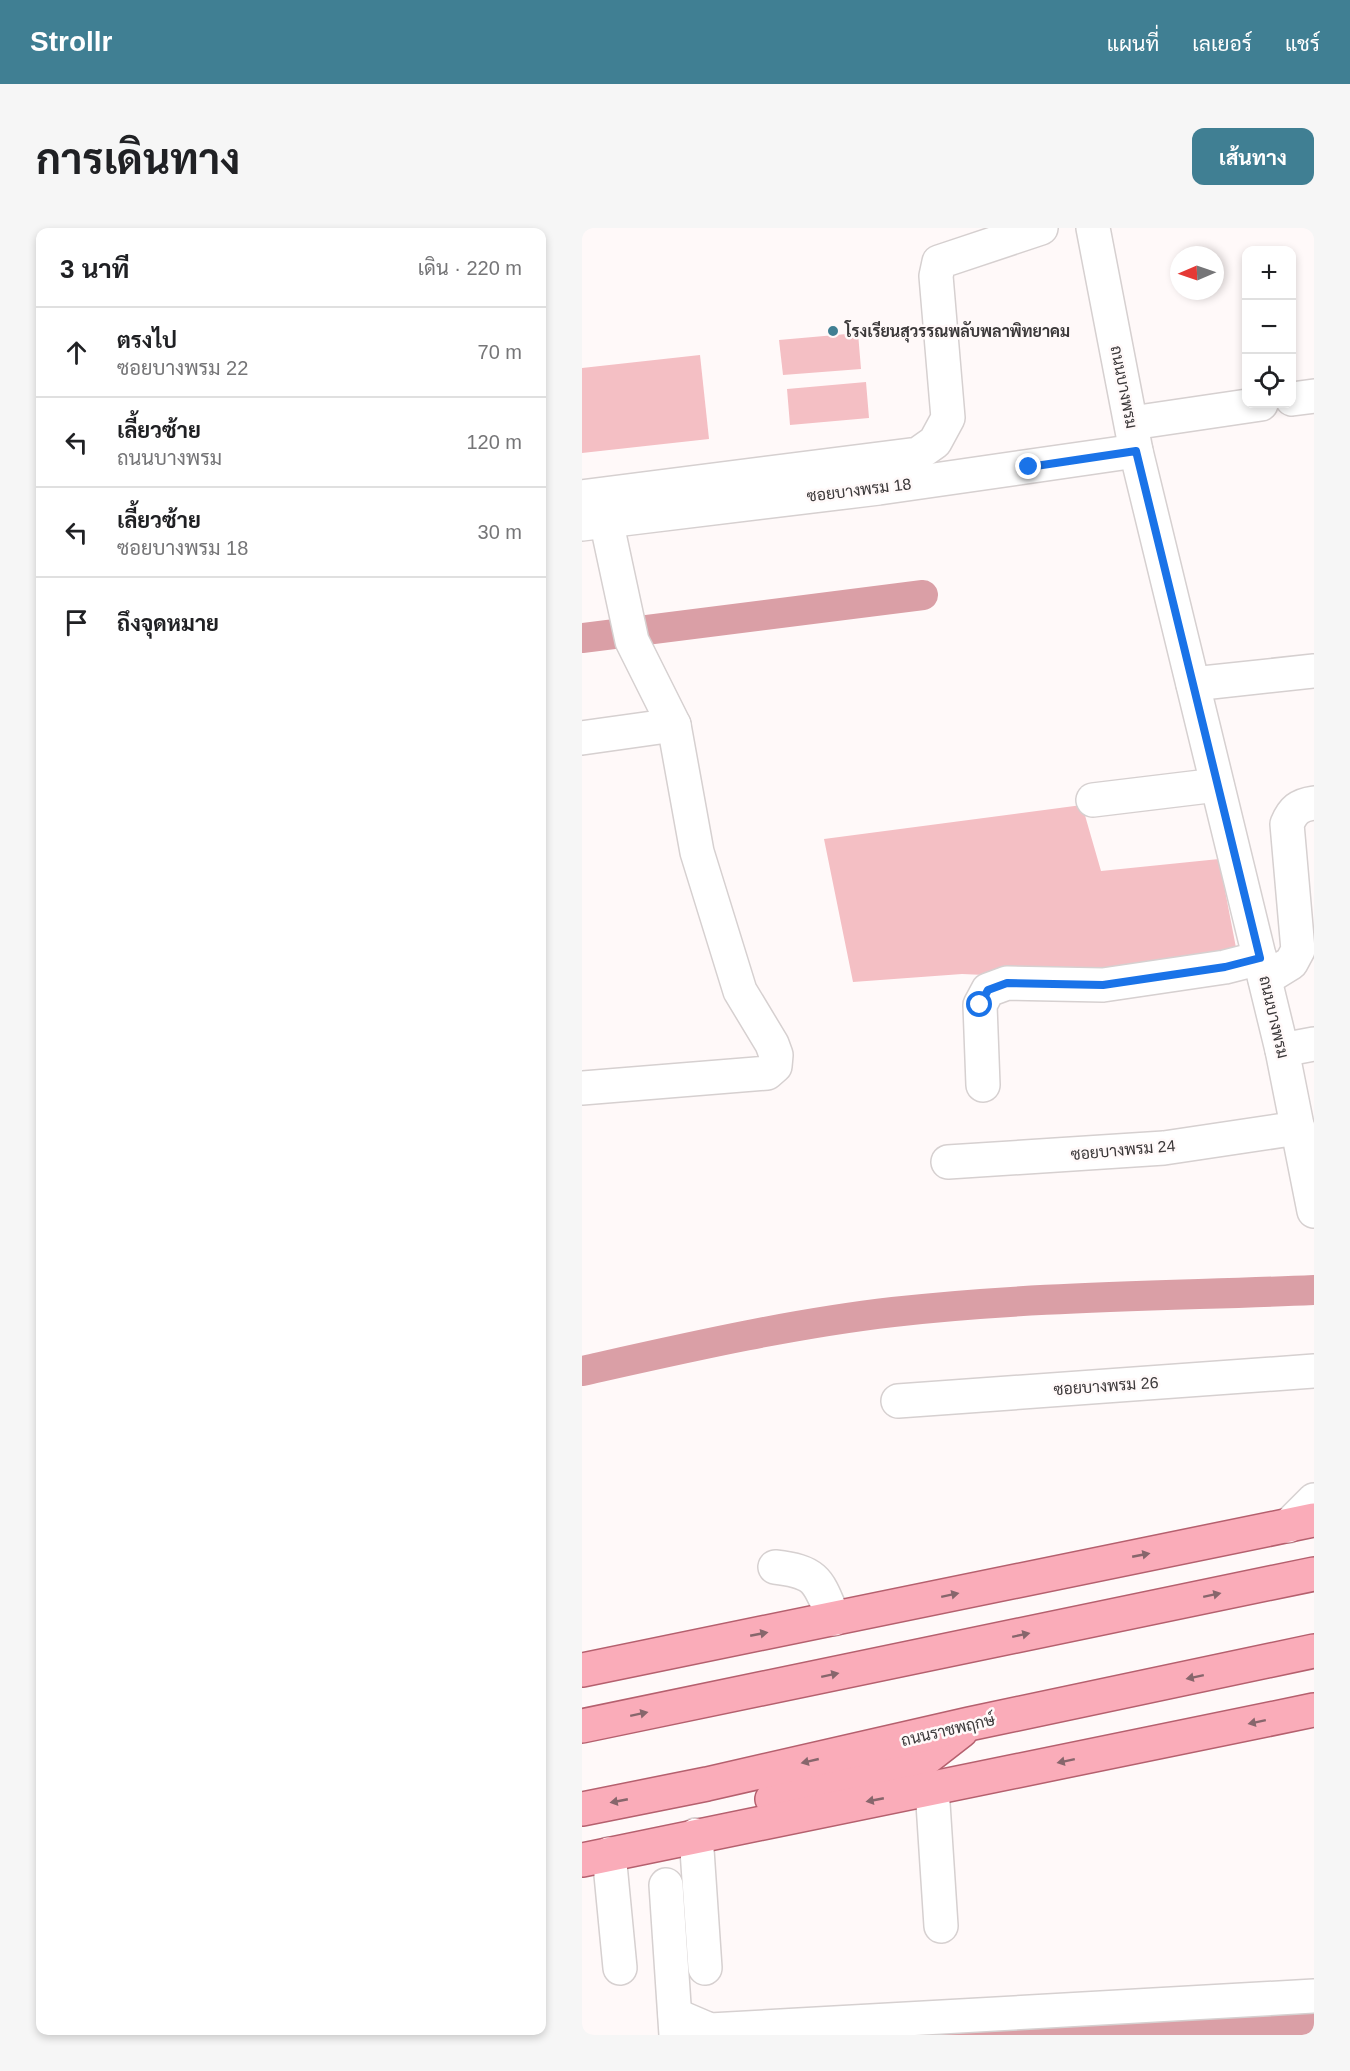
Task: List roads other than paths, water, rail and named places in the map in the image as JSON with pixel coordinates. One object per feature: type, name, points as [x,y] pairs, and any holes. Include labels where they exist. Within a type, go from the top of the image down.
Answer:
[{"type":"main road","points":[[582,1670],[1301,1523]]},
{"type":"main road","points":[[582,1726],[1314,1574]]},
{"type":"main road","name":"ถนนราชพฤกษ์","points":[[582,1809],[707,1784],[969,1724],[1314,1651]]},
{"type":"main road","points":[[595,1857],[1314,1710]]},
{"type":"main road","points":[[595,1857],[667,1827],[925,1759],[969,1724]]},
{"type":"street","points":[[582,497],[918,454],[935,442],[948,418],[936,276],[939,262],[1041,228]]},
{"type":"street","name":"ถนนบางพรม","points":[[1093,228],[1134,437],[1282,1050],[1298,1128],[1311,1176],[1314,1210]]},
{"type":"street","points":[[1296,398],[1314,396]]},
{"type":"street","name":"ซอยบางพรม 18","points":[[594,522],[879,488],[1134,437],[1246,408]]},
{"type":"street","points":[[582,1088],[767,1073],[775,1066],[776,1055],[772,1044],[740,991],[697,852],[675,725],[629,632],[594,522]]},
{"type":"street","points":[[1193,684],[1314,671]]},
{"type":"street","points":[[582,738],[675,725]]},
{"type":"street","points":[[1093,800],[1217,785]]},
{"type":"street","points":[[982,1084],[980,1005],[988,990],[1007,983],[1103,985],[1225,967],[1262,968],[1291,963],[1298,950],[1287,824],[1293,811],[1304,804],[1314,803]]},
{"type":"street","points":[[1282,1050],[1314,1044]]},
{"type":"street","name":"ซอยบางพรม 24","points":[[948,1162],[1164,1148],[1298,1128]]},
{"type":"street","name":"ซอยบางพรม 26","points":[[898,1401],[1314,1371]]},
{"type":"street","points":[[1301,1523],[1314,1500]]},
{"type":"street","points":[[775,1567],[802,1570],[814,1579],[834,1619]]},
{"type":"street","points":[[932,1788],[941,1926]]},
{"type":"street","points":[[705,1833],[705,1968]]},
{"type":"street","points":[[595,1857],[620,1968]]},
{"type":"street","points":[[666,1885],[676,2024],[710,2030],[1314,1996]]},
{"type":"waterway","points":[[582,638],[923,595]]},
{"type":"waterway","points":[[582,1371],[776,1330],[893,1312],[1051,1300],[1314,1290]]},
{"type":"waterway","points":[[903,2034],[1314,2020]]},
{"type":"place","name":"โรงเรียนสุวรรณพลับพลาพิทยาคม","points":[[833,331]]}]
